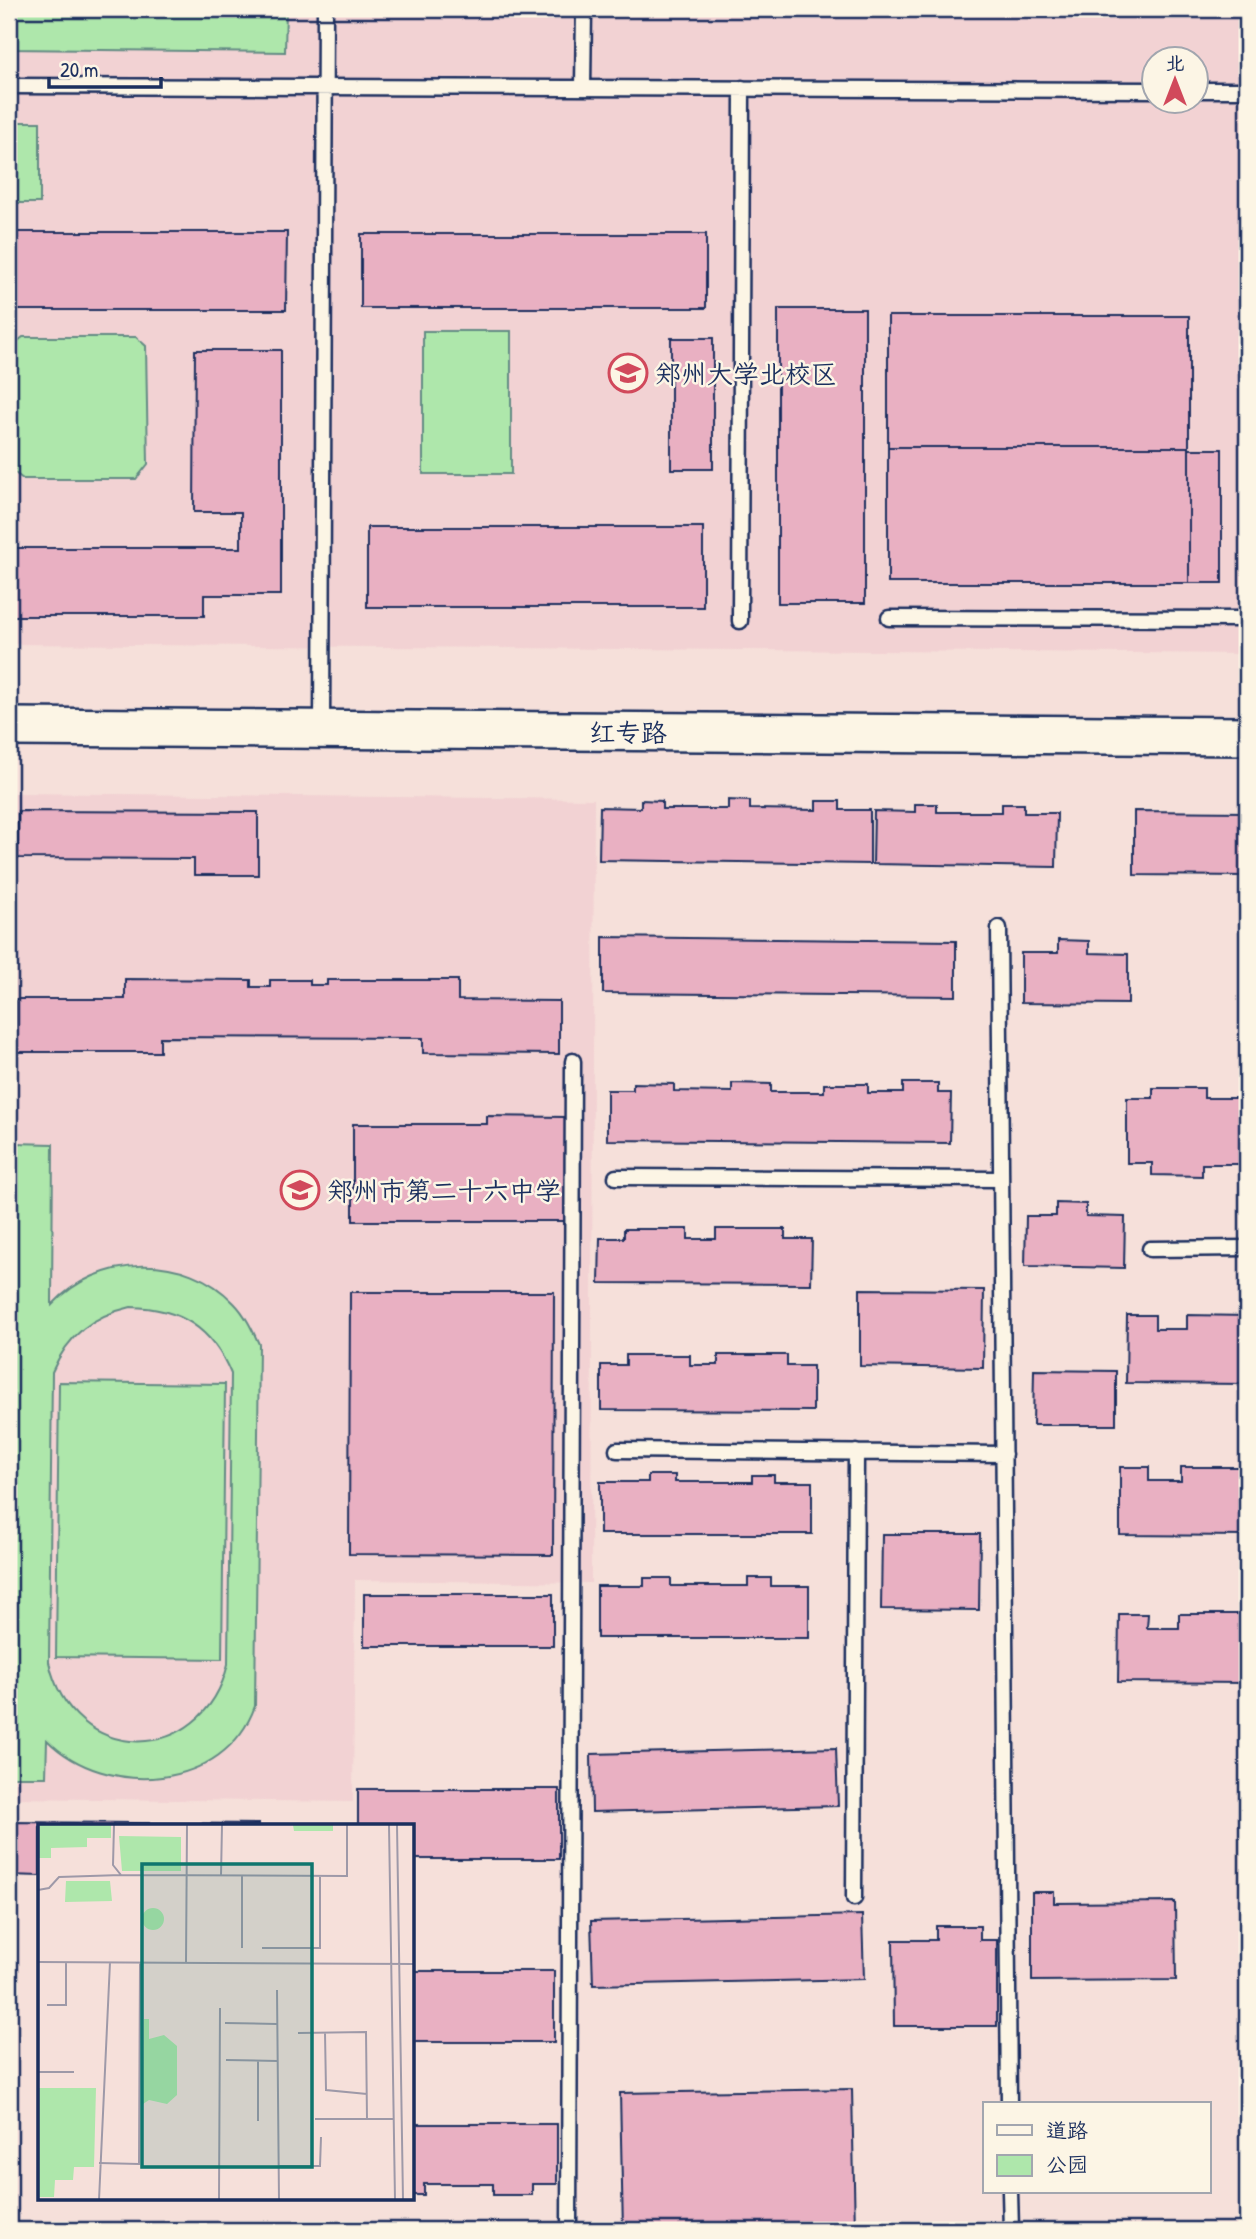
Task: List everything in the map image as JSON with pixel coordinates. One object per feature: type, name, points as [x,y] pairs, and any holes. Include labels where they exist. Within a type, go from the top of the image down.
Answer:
[{"type":"street","name":"红专路","points":[[9,727],[1247,736]]},
{"type":"lane","points":[[323,730],[325,9]]},
{"type":"lane","points":[[583,88],[584,9]]},
{"type":"lane","points":[[9,86],[1140,90]]},
{"type":"lane","points":[[740,621],[742,88]]},
{"type":"lane","points":[[1210,90],[1247,90]]},
{"type":"lane","points":[[889,618],[1247,619]]},
{"type":"lane","points":[[999,928],[1009,2102]]},
{"type":"lane","points":[[569,2230],[573,1061]]},
{"type":"lane","points":[[615,1177],[1001,1179]]},
{"type":"lane","points":[[1150,1249],[1247,1248]]},
{"type":"lane","points":[[617,1450],[1004,1454]]},
{"type":"lane","points":[[854,1898],[856,1452]]},
{"type":"lane","points":[[1010,2194],[1010,2230]]},
{"type":"shaded area","name":"郑州大学北校区","points":[[9,9],[1247,9],[1247,654],[9,644]]},
{"type":"shaded area","name":"郑州市第二十六中学","points":[[9,793],[594,799],[591,1583],[355,1580],[353,1802],[9,1798]]},
{"type":"green space","points":[[9,9],[286,9],[285,52],[9,49]]},
{"type":"green space","points":[[9,122],[40,122],[40,203],[9,203]]},
{"type":"green space","points":[[423,331],[511,331],[511,474],[423,474]]},
{"type":"green space","points":[[23,337],[136,337],[146,346],[148,464],[136,479],[23,479],[11,470],[10,355],[14,344]]},
{"type":"green space","points":[[15,1143],[53,1144],[52,1305],[71,1288],[93,1276],[142,1266],[167,1268],[191,1274],[214,1286],[242,1312],[259,1344],[255,1706],[240,1734],[218,1755],[192,1770],[162,1777],[131,1778],[100,1772],[72,1759],[47,1740],[46,1777],[9,1777]],"holes":[[[131,1307],[149,1308],[179,1317],[204,1333],[214,1344],[231,1374],[228,1664],[214,1698],[193,1722],[166,1737],[138,1741],[109,1736],[83,1721],[62,1696],[49,1662],[52,1372],[74,1338],[93,1322]]]},
{"type":"green space","points":[[59,1382],[225,1384],[222,1659],[56,1657]]},
{"type":"building","points":[[9,232],[287,232],[286,310],[9,310]]},
{"type":"building","points":[[361,234],[706,234],[706,308],[361,308]]},
{"type":"building","points":[[778,309],[865,309],[865,603],[778,603]]},
{"type":"building","points":[[888,316],[1189,316],[1189,447],[888,447]]},
{"type":"building","points":[[671,338],[713,338],[713,469],[671,469]]},
{"type":"building","points":[[195,350],[281,350],[281,595],[204,595],[204,616],[9,616],[9,548],[241,548],[241,512],[194,512]]},
{"type":"building","points":[[888,447],[1189,447],[1189,583],[888,583]]},
{"type":"building","points":[[1189,449],[1222,449],[1222,583],[1189,583]]},
{"type":"building","points":[[367,527],[703,527],[703,607],[367,607]]},
{"type":"building","points":[[641,800],[662,801],[662,809],[728,809],[728,800],[750,801],[750,809],[816,810],[816,801],[840,801],[840,810],[870,810],[870,864],[599,860],[600,807],[641,808]]},
{"type":"building","points":[[915,804],[937,804],[937,812],[1002,812],[1002,804],[1024,804],[1024,813],[1057,813],[1056,867],[873,864],[874,811],[915,812]]},
{"type":"building","points":[[18,811],[258,812],[258,875],[194,875],[194,859],[18,858]]},
{"type":"building","points":[[1134,811],[1247,812],[1247,876],[1134,875]]},
{"type":"building","points":[[603,937],[956,941],[956,996],[603,993]]},
{"type":"building","points":[[1058,940],[1089,941],[1089,953],[1128,954],[1128,1004],[1021,1003],[1021,953],[1058,953]]},
{"type":"building","points":[[125,979],[251,980],[251,987],[270,987],[270,980],[310,980],[310,985],[327,985],[327,980],[458,980],[458,1000],[559,1001],[559,1054],[423,1053],[423,1038],[160,1037],[160,1052],[16,1052],[16,999],[125,999]]},
{"type":"building","points":[[633,1083],[674,1084],[674,1091],[732,1092],[732,1083],[771,1084],[771,1092],[824,1092],[824,1084],[868,1084],[868,1093],[903,1093],[903,1083],[938,1083],[938,1093],[951,1093],[950,1143],[607,1140],[607,1090],[633,1090]]},
{"type":"building","points":[[1153,1088],[1204,1088],[1204,1098],[1247,1098],[1247,1164],[1202,1164],[1202,1176],[1152,1175],[1152,1163],[1127,1163],[1127,1098],[1153,1098]]},
{"type":"building","points":[[487,1116],[566,1117],[565,1221],[353,1221],[353,1124],[487,1124]]},
{"type":"building","points":[[1056,1203],[1086,1204],[1086,1216],[1125,1217],[1124,1268],[1025,1266],[1026,1216],[1056,1216]]},
{"type":"building","points":[[624,1229],[688,1229],[688,1239],[716,1239],[716,1229],[785,1229],[785,1239],[812,1239],[811,1284],[599,1283],[600,1238],[624,1238]]},
{"type":"building","points":[[860,1289],[984,1290],[983,1368],[860,1366]]},
{"type":"building","points":[[350,1292],[554,1292],[553,1555],[349,1554]]},
{"type":"building","points":[[1127,1315],[1155,1315],[1155,1329],[1187,1329],[1187,1315],[1247,1316],[1247,1384],[1126,1383]]},
{"type":"building","points":[[626,1355],[690,1355],[690,1365],[718,1365],[718,1355],[787,1355],[787,1366],[813,1366],[813,1411],[601,1410],[601,1365],[626,1365]]},
{"type":"building","points":[[1034,1370],[1116,1371],[1116,1425],[1033,1425]]},
{"type":"building","points":[[1120,1467],[1149,1467],[1149,1481],[1181,1481],[1181,1467],[1247,1467],[1247,1536],[1120,1535]]},
{"type":"building","points":[[648,1475],[675,1475],[675,1482],[752,1482],[752,1475],[774,1475],[774,1482],[812,1482],[812,1534],[600,1534],[600,1482],[648,1482]]},
{"type":"building","points":[[882,1534],[980,1534],[979,1610],[881,1609]]},
{"type":"building","points":[[644,1578],[671,1578],[671,1586],[748,1586],[748,1578],[771,1578],[771,1586],[809,1586],[809,1638],[597,1638],[597,1586],[644,1586]]},
{"type":"building","points":[[364,1594],[553,1594],[553,1646],[364,1646]]},
{"type":"building","points":[[1119,1614],[1148,1614],[1147,1628],[1179,1628],[1179,1614],[1247,1614],[1247,1683],[1118,1682]]},
{"type":"building","points":[[836,1748],[838,1806],[592,1812],[591,1754]]},
{"type":"building","points":[[358,1789],[559,1789],[559,1859],[415,1859],[415,1824],[358,1824]]},
{"type":"building","points":[[9,1822],[259,1824],[38,1824],[38,1876],[9,1875]]},
{"type":"building","points":[[1032,1892],[1054,1892],[1054,1903],[1175,1902],[1176,1980],[1032,1981]]},
{"type":"building","points":[[862,1915],[864,1979],[593,1985],[591,1921]]},
{"type":"building","points":[[936,1926],[980,1926],[980,1940],[997,1940],[997,2026],[894,2026],[893,1940],[936,1940]]},
{"type":"building","points":[[415,1971],[554,1971],[554,2042],[415,2042]]},
{"type":"building","points":[[852,2089],[855,2230],[623,2230],[620,2093]]},
{"type":"building","points":[[415,2124],[557,2124],[557,2184],[532,2184],[532,2195],[493,2195],[493,2184],[424,2184],[424,2195],[415,2195]]},
{"type":"place","name":"郑州大学北校区","points":[[628,373]]},
{"type":"place","name":"郑州市第二十六中学","points":[[300,1190]]}]
